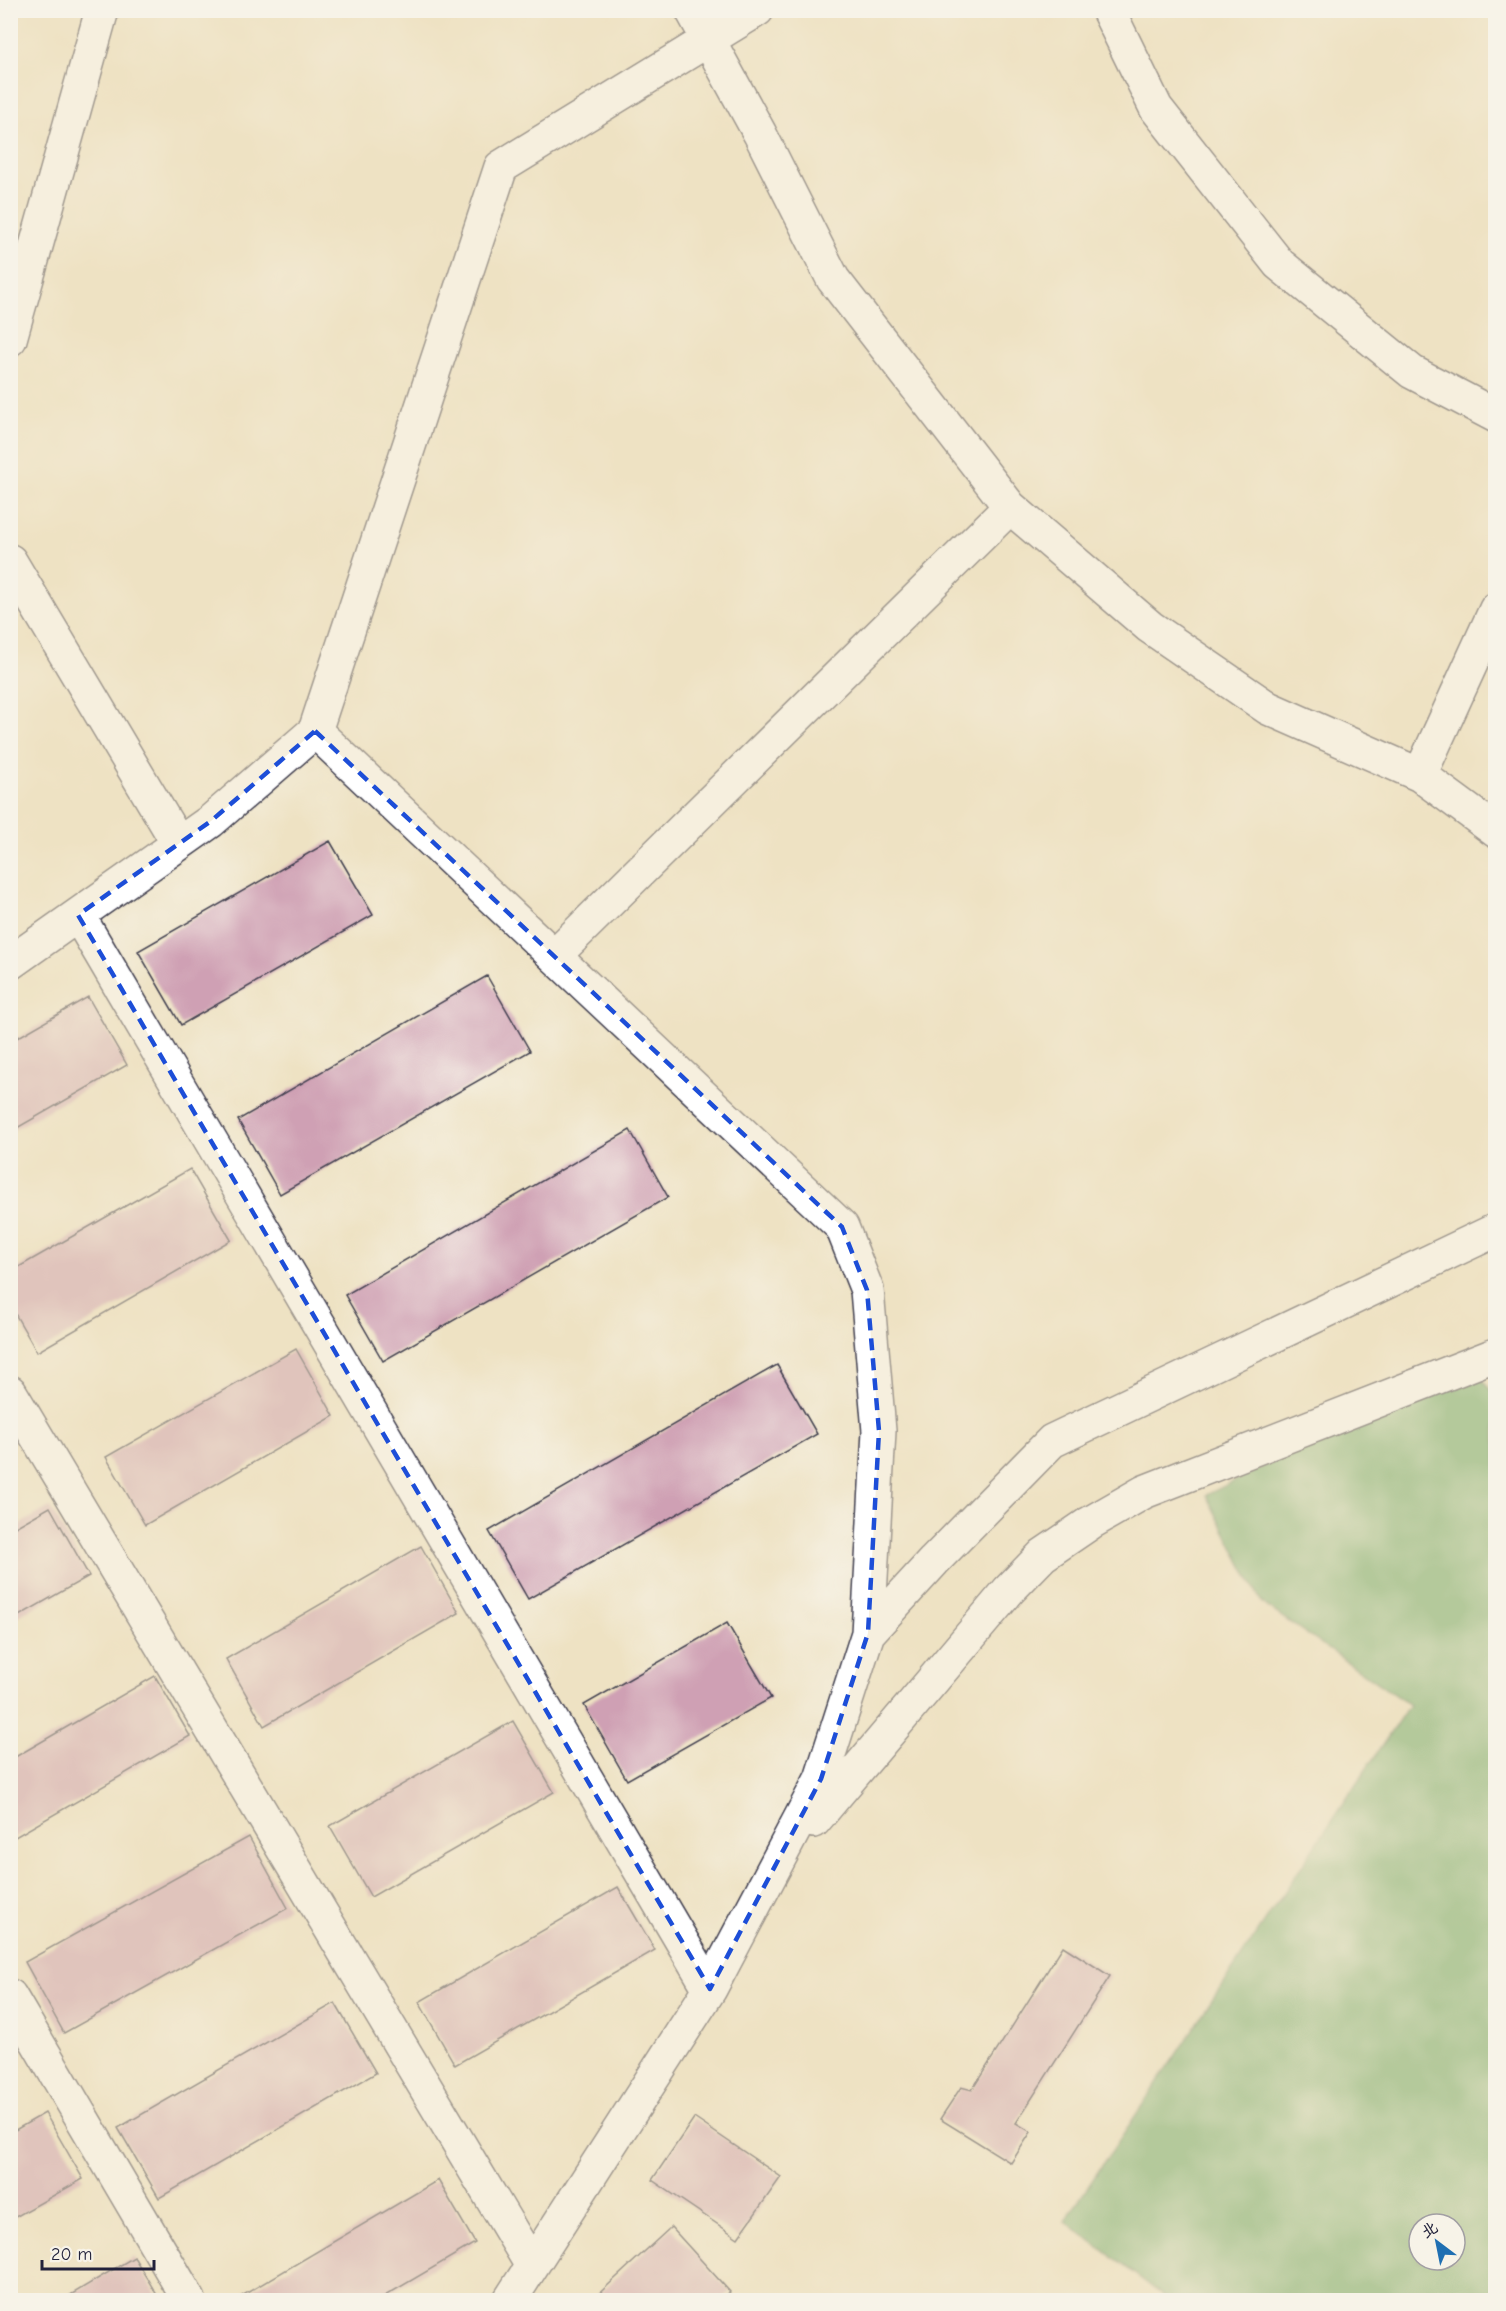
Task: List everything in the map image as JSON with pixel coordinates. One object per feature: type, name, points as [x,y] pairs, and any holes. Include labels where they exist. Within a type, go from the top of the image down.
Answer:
[{"type":"street","points":[[10,339],[18,283],[102,10]]},
{"type":"street","points":[[692,10],[710,40],[833,279],[1010,507],[1150,627],[1268,708],[1420,774],[1496,831]]},
{"type":"street","points":[[10,963],[211,821],[315,731],[501,167],[757,10]]},
{"type":"street","points":[[1108,10],[1156,108],[1279,264],[1412,372],[1496,416]]},
{"type":"street","points":[[554,956],[1010,507]]},
{"type":"street","points":[[10,561],[178,843]]},
{"type":"street","points":[[1420,774],[1496,609]]},
{"type":"street","points":[[315,731],[842,1227],[867,1290],[879,1431],[868,1633],[821,1779],[710,1989],[531,2264],[510,2301]]},
{"type":"street","points":[[78,915],[710,1989]]},
{"type":"street","points":[[868,1633],[934,1561],[1052,1441],[1496,1230]]},
{"type":"street","points":[[774,1868],[1009,1590],[1043,1556],[1090,1522],[1144,1492],[1492,1356]]},
{"type":"street","points":[[10,1392],[531,2264]]},
{"type":"street","points":[[10,1996],[189,2301]]},
{"type":"highlighted area","points":[[315,731],[842,1227],[867,1290],[879,1431],[868,1633],[821,1779],[710,1989],[78,915],[211,821]]},
{"type":"green space","points":[[1470,1364],[1496,1397],[1495,2300],[1169,2300],[1065,2221],[1409,1705],[1262,1603],[1206,1495]]},
{"type":"building","points":[[330,841],[373,915],[181,1025],[138,951]]},
{"type":"building","points":[[487,976],[530,1051],[280,1194],[238,1120]]},
{"type":"building","points":[[88,997],[127,1065],[10,1132],[10,1042]]},
{"type":"building","points":[[630,1130],[668,1197],[383,1361],[345,1295]]},
{"type":"building","points":[[190,1169],[231,1240],[37,1352],[10,1305],[10,1272]]},
{"type":"building","points":[[296,1349],[334,1416],[145,1525],[106,1457]]},
{"type":"building","points":[[777,1365],[817,1434],[528,1599],[489,1531]]},
{"type":"building","points":[[50,1507],[89,1576],[10,1621],[10,1530]]},
{"type":"building","points":[[421,1546],[459,1613],[264,1726],[226,1659]]},
{"type":"building","points":[[727,1623],[771,1698],[627,1780],[584,1705]]},
{"type":"building","points":[[155,1676],[190,1736],[10,1840],[10,1760]]},
{"type":"building","points":[[513,1721],[554,1792],[371,1897],[330,1826]]},
{"type":"building","points":[[249,1837],[288,1908],[64,2033],[25,1962]]},
{"type":"building","points":[[618,1887],[655,1950],[455,2065],[419,2002]]},
{"type":"building","points":[[1063,1946],[1110,1976],[1016,2123],[1031,2132],[1011,2163],[940,2119],[961,2087],[972,2090]]},
{"type":"building","points":[[335,2003],[376,2073],[159,2198],[118,2128]]},
{"type":"building","points":[[45,2113],[83,2179],[10,2220],[10,2133]]},
{"type":"building","points":[[694,2118],[781,2177],[738,2238],[652,2180]]},
{"type":"building","points":[[438,2180],[475,2243],[378,2300],[235,2300]]},
{"type":"building","points":[[671,2227],[730,2292],[720,2300],[592,2300]]},
{"type":"building","points":[[134,2257],[160,2300],[62,2300]]}]
